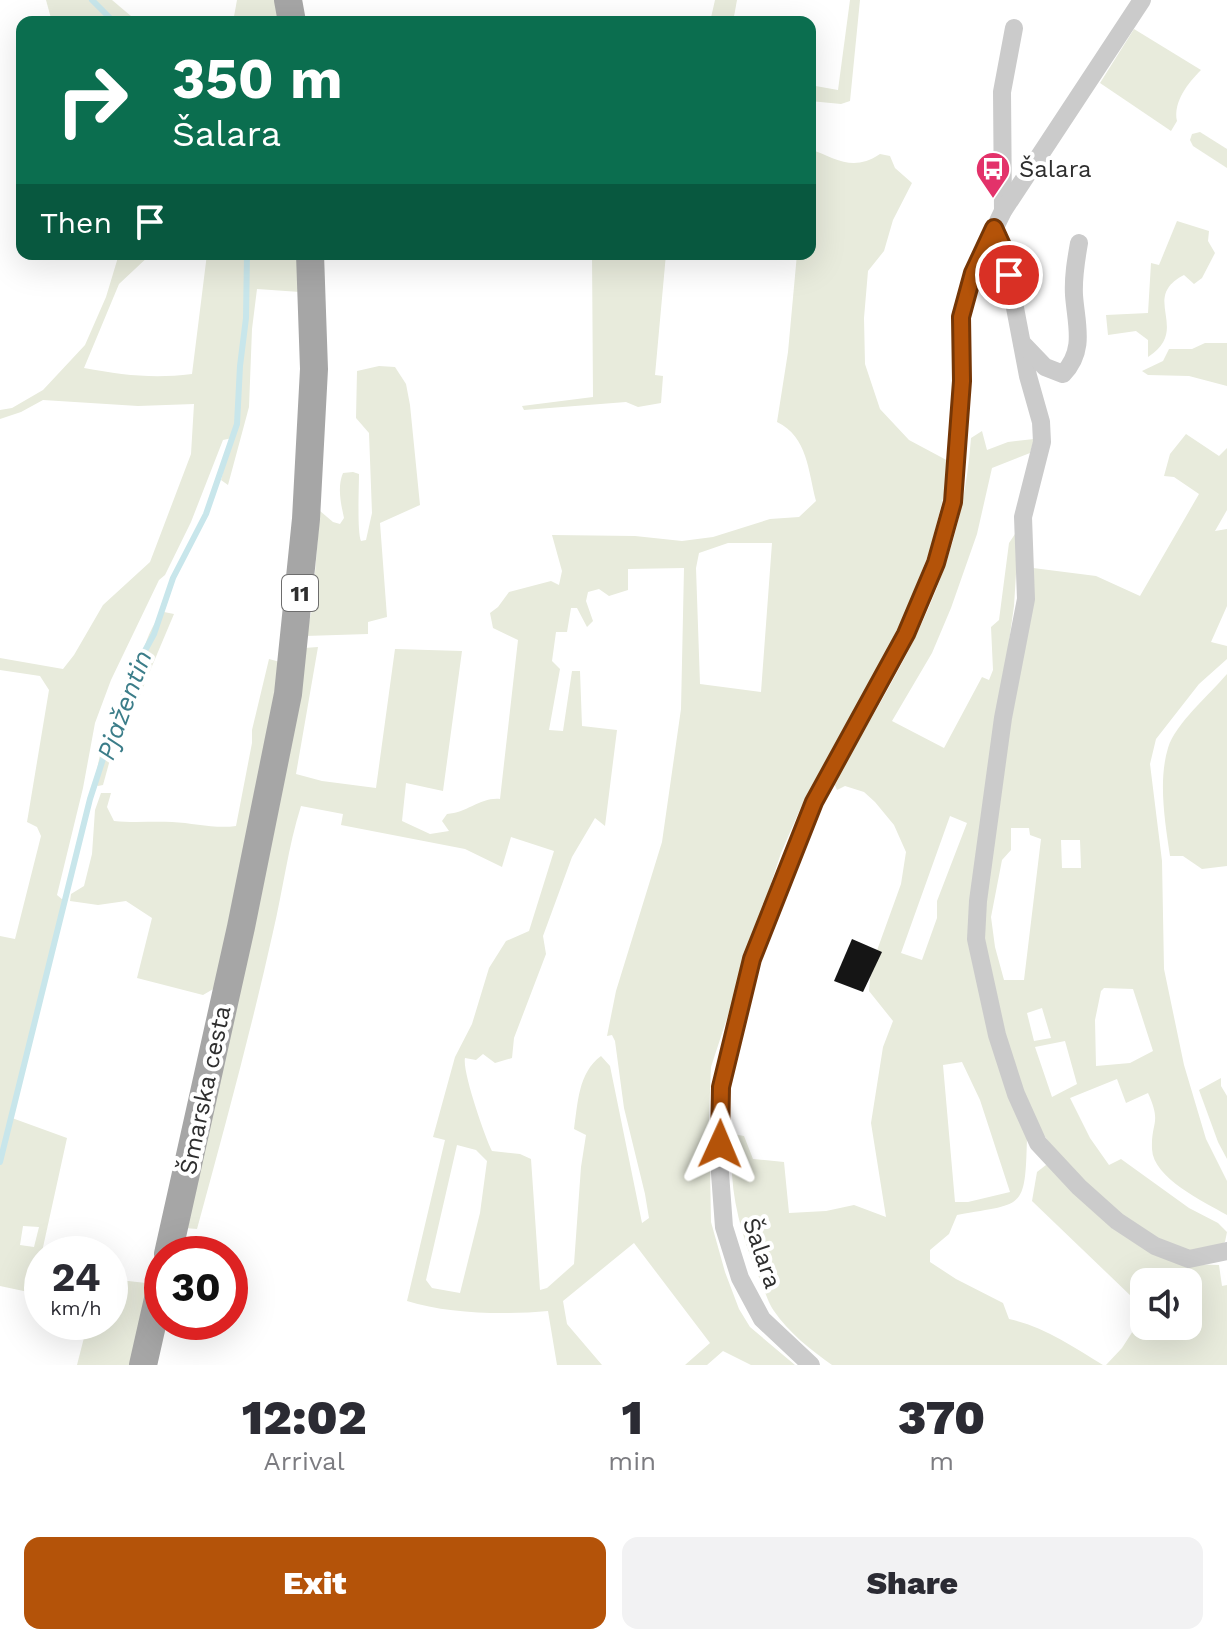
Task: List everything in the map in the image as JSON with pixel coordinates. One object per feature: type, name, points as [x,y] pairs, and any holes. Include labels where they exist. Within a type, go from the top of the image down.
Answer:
[{"type":"main road","name":"Šmarska cesta","points":[[172,1236],[241,927],[288,694],[306,519],[314,369],[310,260]]},
{"type":"main road","points":[[143,1365],[149,1340]]},
{"type":"street","name":"Šalara","points":[[811,1365],[762,1319],[740,1278],[724,1227],[720,1173],[721,1087],[752,959],[814,802],[906,634],[936,563],[953,502],[962,381],[961,317],[973,273],[1003,211],[1142,0]]},
{"type":"street","points":[[1003,211],[1002,92],[1014,28]]},
{"type":"street","points":[[994,228],[1004,250],[1028,376],[1041,422],[1042,442],[1023,517],[1026,599],[1003,718],[978,901],[976,939],[997,1035],[1016,1094],[1038,1143],[1079,1187],[1117,1221],[1155,1246],[1189,1259],[1227,1251]]},
{"type":"street","points":[[1022,343],[1045,367],[1063,374],[1073,364],[1080,336],[1074,294],[1079,243]]},
{"type":"shaded area","points":[[46,0],[112,0],[131,16],[50,16]]},
{"type":"shaded area","points":[[237,0],[276,0],[279,16],[234,16]]},
{"type":"shaded area","points":[[715,0],[737,0],[734,16],[711,16]]},
{"type":"shaded area","points":[[850,0],[860,0],[850,101],[841,104],[816,102],[816,86],[838,90]]},
{"type":"shaded area","points":[[1134,29],[1201,70],[1183,93],[1177,107],[1177,121],[1171,131],[1100,83]]},
{"type":"shaded area","points":[[1200,132],[1227,149],[1227,168],[1193,146],[1190,140],[1192,134]]},
{"type":"shaded area","points":[[816,151],[853,163],[880,154],[890,156],[895,168],[912,183],[893,220],[884,251],[868,271],[864,318],[865,364],[880,409],[909,440],[952,463],[930,550],[897,634],[801,807],[781,853],[711,1067],[711,1222],[725,1272],[739,1309],[750,1327],[795,1365],[751,1365],[723,1351],[707,1365],[685,1365],[710,1343],[634,1243],[563,1301],[567,1324],[602,1365],[557,1365],[548,1311],[477,1312],[440,1309],[407,1301],[445,1140],[433,1137],[455,1057],[472,1024],[489,968],[506,941],[529,931],[554,851],[511,837],[502,867],[465,849],[341,825],[343,814],[301,806],[256,1006],[197,1229],[185,1228],[304,648],[318,647],[296,774],[322,781],[376,788],[395,649],[462,651],[443,791],[406,783],[402,821],[430,834],[449,831],[442,821],[447,814],[487,800],[500,799],[518,640],[493,628],[490,613],[509,592],[551,581],[559,585],[562,571],[552,535],[635,536],[682,541],[713,537],[770,519],[799,517],[816,501],[801,446],[787,428],[777,422],[788,352],[796,260],[816,260]],"holes":[[[728,543],[772,543],[761,692],[700,684],[696,568],[699,553]],[[684,568],[681,709],[662,842],[616,991],[607,1036],[612,1035],[615,1041],[624,1108],[649,1218],[642,1223],[610,1066],[601,1056],[583,1080],[574,1129],[586,1135],[574,1264],[547,1288],[540,1290],[531,1159],[520,1154],[492,1151],[470,1089],[465,1058],[476,1060],[483,1054],[495,1063],[512,1058],[514,1038],[546,954],[543,936],[572,857],[595,818],[605,826],[617,730],[582,726],[580,671],[572,671],[563,731],[549,730],[560,669],[552,661],[556,632],[567,632],[571,608],[577,608],[587,627],[593,621],[586,601],[588,592],[599,589],[609,596],[628,590],[628,569]],[[457,1145],[476,1150],[487,1161],[480,1213],[460,1293],[432,1288],[426,1280]]]},
{"type":"shaded area","points":[[1177,221],[1209,231],[1208,241],[1215,253],[1202,278],[1194,284],[1184,275],[1171,284],[1164,304],[1166,336],[1148,357],[1148,340],[1136,331],[1108,335],[1106,315],[1148,313],[1151,263],[1159,265]]},
{"type":"shaded area","points":[[117,260],[145,260],[119,284],[84,368],[138,376],[164,376],[192,374],[206,260],[298,260],[300,292],[257,289],[249,407],[228,485],[221,480],[232,438],[223,440],[191,522],[111,680],[95,723],[57,895],[63,900],[12,1118],[67,1138],[46,1236],[37,1236],[39,1227],[23,1226],[20,1245],[24,1246],[24,1291],[0,1286],[0,936],[15,939],[41,836],[37,827],[27,822],[49,690],[40,676],[0,670],[0,658],[63,669],[103,605],[150,562],[191,454],[194,404],[138,406],[43,400],[0,419],[0,410],[12,408],[43,390],[85,345],[106,297]]},
{"type":"shaded area","points":[[592,260],[665,260],[655,375],[663,376],[661,403],[638,407],[626,402],[524,410],[522,406],[593,397]]},
{"type":"shaded area","points":[[1205,343],[1227,343],[1227,386],[1189,376],[1148,375],[1142,371],[1163,361],[1169,349],[1192,349]]},
{"type":"shaded area","points":[[379,366],[395,367],[406,384],[420,505],[380,523],[387,617],[368,622],[368,634],[305,636],[312,610],[320,511],[333,522],[340,524],[344,518],[340,490],[343,473],[359,474],[360,536],[361,541],[366,540],[372,513],[369,433],[356,418],[357,371]]},
{"type":"shaded area","points":[[982,431],[987,450],[1008,442],[1034,439],[1030,453],[992,468],[977,534],[951,608],[932,653],[892,721],[944,748],[982,677],[989,680],[993,670],[991,627],[999,620],[1009,543],[1015,534],[1014,606],[972,905],[1027,1138],[1026,1162],[1022,1191],[1016,1199],[1008,1205],[957,1215],[949,1234],[930,1250],[930,1262],[1003,1303],[1009,1319],[1046,1332],[1103,1365],[832,1365],[793,1334],[768,1301],[737,1210],[732,1173],[733,1134],[744,1136],[753,1159],[784,1162],[789,1213],[826,1211],[854,1205],[886,1217],[871,1123],[883,1047],[893,1021],[869,991],[871,967],[901,884],[906,852],[894,825],[875,802],[864,792],[845,786],[837,790],[834,783],[904,659],[941,577],[965,488],[971,438]],"holes":[[[950,816],[967,823],[937,901],[937,918],[922,960],[901,953]],[[962,1062],[980,1100],[1010,1192],[955,1202],[943,1065]]]},
{"type":"shaded area","points":[[1186,434],[1219,456],[1227,448],[1227,510],[1215,531],[1227,529],[1227,606],[1211,642],[1227,646],[1227,659],[1199,684],[1156,739],[1150,764],[1162,861],[1164,969],[1184,1065],[1206,1139],[1227,1181],[1227,1215],[1181,1188],[1161,1170],[1152,1149],[1155,1117],[1148,1093],[1126,1103],[1117,1079],[1070,1098],[1090,1138],[1109,1165],[1121,1159],[1227,1232],[1225,1242],[1197,1252],[1164,1243],[1115,1210],[1067,1164],[1031,1117],[1015,1077],[981,925],[1033,568],[1096,576],[1140,596],[1199,494],[1174,477],[1164,476],[1170,454]],"holes":[[[1011,828],[1029,828],[1030,835],[1041,839],[1024,980],[1004,980],[991,917],[1002,860],[1011,850]],[[1061,840],[1080,840],[1081,868],[1062,868]],[[1104,988],[1133,989],[1153,1051],[1130,1063],[1096,1066],[1095,1020]],[[1042,1008],[1051,1038],[1034,1041],[1027,1013]],[[1065,1041],[1077,1084],[1052,1097],[1035,1047]]]},
{"type":"shaded area","points":[[164,612],[174,614],[136,704],[114,745],[103,785],[98,786],[94,783],[100,755],[150,633]]},
{"type":"shaded area","points":[[269,659],[280,662],[264,758],[215,988],[203,995],[137,978],[152,918],[126,901],[98,905],[70,901],[71,894],[84,886],[92,854],[95,810],[101,793],[111,793],[107,807],[114,821],[236,826],[252,730]]},
{"type":"shaded area","points":[[1227,674],[1227,866],[1202,869],[1183,856],[1170,856],[1163,774],[1168,748],[1178,729]]},
{"type":"shaded area","points":[[1221,1078],[1221,1086],[1227,1096],[1227,1159],[1199,1090]]},
{"type":"shaded area","points":[[1046,1165],[1052,1167],[1185,1264],[1219,1265],[1222,1286],[1227,1285],[1227,1365],[1106,1365],[1130,1336],[1130,1340],[1202,1340],[1202,1268],[1130,1268],[1130,1295],[1032,1201],[1037,1172]]},
{"type":"shaded area","points":[[128,1281],[144,1283],[144,1307],[132,1365],[77,1365],[83,1340],[128,1340]]},
{"type":"building","points":[[852,939],[882,952],[863,992],[834,981]]},
{"type":"waterway","name":"Pjažentin","points":[[92,0],[108,16]]},
{"type":"waterway","name":"Pjažentin","points":[[0,1162],[90,799],[128,682],[154,634],[173,578],[206,514],[237,424],[246,318],[247,260]]},
{"type":"place","name":"Šalara","points":[[993,200]]},
{"type":"route","points":[[720,1144],[721,1087],[752,959],[814,802],[906,634],[936,563],[953,502],[962,381],[961,317],[973,273],[994,228],[1004,250],[1009,275]]}]
